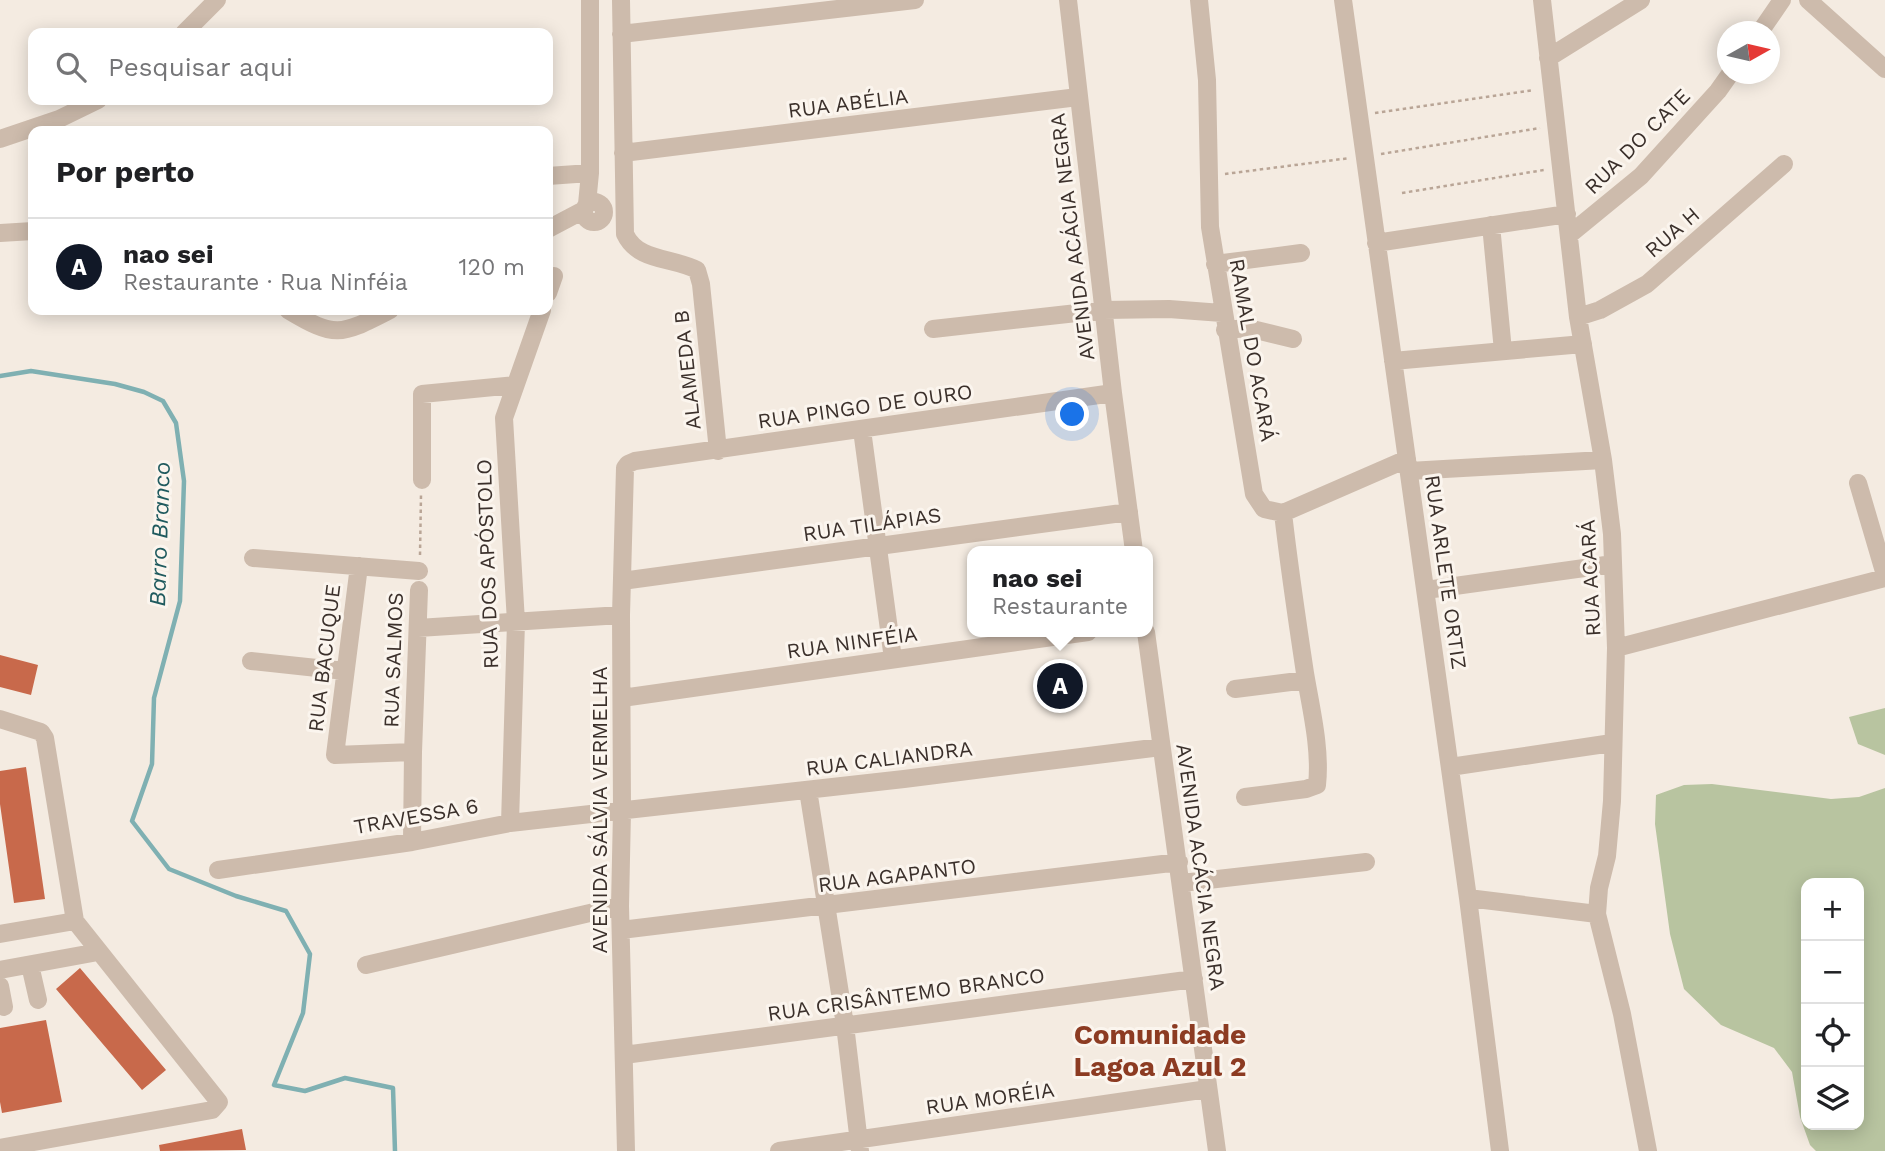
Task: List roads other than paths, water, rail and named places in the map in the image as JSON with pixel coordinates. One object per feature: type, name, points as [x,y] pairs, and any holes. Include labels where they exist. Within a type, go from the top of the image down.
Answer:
[{"type":"street","points":[[189,28],[217,0]]},
{"type":"street","points":[[553,226],[586,207],[590,173],[590,0]]},
{"type":"street","points":[[621,0],[623,153]]},
{"type":"street","points":[[621,34],[915,0]]},
{"type":"street","name":"AVENIDA ACÁCIA NEGRA","points":[[1068,0],[1133,546]]},
{"type":"street","name":"RAMAL DO ACARÁ","points":[[1199,0],[1207,80],[1210,227],[1224,322],[1254,494],[1264,509],[1283,513]]},
{"type":"street","name":"RUA ARLETE ORTIZ","points":[[1342,0],[1426,590],[1500,1151]]},
{"type":"street","name":"RUA ACARÁ","points":[[1542,0],[1578,317],[1603,460],[1614,564],[1616,648],[1612,801],[1597,914],[1619,1003],[1648,1151]]},
{"type":"street","points":[[1548,58],[1641,0]]},
{"type":"street","points":[[1768,21],[1782,0]]},
{"type":"street","points":[[1808,0],[1885,69]]},
{"type":"street","name":"RUA DO CATE","points":[[1569,235],[1641,176],[1723,84]]},
{"type":"street","name":"RUA ABÉLIA","points":[[623,153],[1078,97]]},
{"type":"street","points":[[38,126],[88,105]]},
{"type":"street","points":[[0,139],[28,130]]},
{"type":"street","name":"ALAMEDA B","points":[[623,153],[623,219],[630,245],[642,254],[684,263],[697,270],[701,284],[718,451]]},
{"type":"street","name":"RUA H","points":[[1578,317],[1600,310],[1647,284],[1784,164]]},
{"type":"street","points":[[553,176],[590,173]]},
{"type":"street","name":"RUA DO CATE","points":[[1376,243],[1567,214]]},
{"type":"street","points":[[1491,225],[1503,351]]},
{"type":"street","points":[[0,233],[28,231]]},
{"type":"street","points":[[1215,264],[1301,253]]},
{"type":"street","points":[[933,329],[1104,310],[1169,309],[1293,339]]},
{"type":"street","points":[[297,315],[325,330],[336,332],[354,328],[380,315]]},
{"type":"street","name":"RUA DOS APÓSTOLO","points":[[510,823],[516,622],[504,418],[540,315]]},
{"type":"street","points":[[1393,361],[1583,344]]},
{"type":"street","points":[[422,480],[422,394],[515,385]]},
{"type":"street","name":"RUA PINGO DE OURO","points":[[625,468],[635,461],[1113,393]]},
{"type":"street","points":[[862,430],[893,659]]},
{"type":"street","points":[[1245,797],[1306,789],[1317,785],[1317,760],[1283,513],[1408,465],[1603,460]]},
{"type":"street","name":"AVENIDA SÁLVIA VERMELHA","points":[[625,468],[621,615],[620,906],[626,1151]]},
{"type":"street","points":[[1616,648],[1885,577],[1858,483]]},
{"type":"street","name":"RUA TILÁPIAS","points":[[622,581],[1129,512]]},
{"type":"street","points":[[253,558],[419,571]]},
{"type":"street","points":[[1426,590],[1614,564]]},
{"type":"street","name":"RUA BACUQUE","points":[[359,566],[335,755],[412,752]]},
{"type":"street","name":"RUA SALMOS","points":[[412,842],[412,752],[419,590]]},
{"type":"street","points":[[418,628],[621,615]]},
{"type":"street","name":"RUA NINFÉIA","points":[[622,698],[1052,637]]},
{"type":"street","name":"AVENIDA ACÁCIA NEGRA","points":[[1147,637],[1217,1151]]},
{"type":"street","points":[[251,662],[345,671]]},
{"type":"street","points":[[1235,689],[1306,680]]},
{"type":"street","points":[[0,719],[41,732],[45,738],[75,921],[219,1099],[218,1105],[212,1110],[0,1148]]},
{"type":"street","points":[[1450,767],[1612,743]]},
{"type":"street","name":"RUA CALIANDRA","points":[[622,811],[1161,747]]},
{"type":"street","points":[[808,790],[845,1025],[860,1146]]},
{"type":"street","name":"TRAVESSA 6","points":[[218,870],[412,842],[510,823],[622,811]]},
{"type":"street","name":"RUA AGAPANTO","points":[[621,930],[1179,862]]},
{"type":"street","points":[[1181,883],[1366,862]]},
{"type":"street","points":[[1468,898],[1597,914]]},
{"type":"street","points":[[366,965],[620,906]]},
{"type":"street","points":[[0,934],[75,921]]},
{"type":"street","points":[[0,970],[98,952]]},
{"type":"street","points":[[30,965],[38,1000]]},
{"type":"street","name":"RUA CRISÂNTEMO BRANCO","points":[[625,1055],[1194,979]]},
{"type":"street","points":[[0,986],[4,1007]]},
{"type":"street","name":"RUA MORÉIA","points":[[779,1151],[860,1146],[1208,1089]]},
{"type":"waterway","name":"Barro Branco","points":[[0,376],[31,371],[115,384],[144,392],[163,401],[176,423],[184,481],[180,601],[154,698],[152,764],[132,821],[169,869],[236,896],[286,911],[310,954],[303,1013],[274,1085],[305,1091],[345,1078],[393,1088],[395,1151]]},
{"type":"place","name":"nao sei","points":[[1060,686]]},
{"type":"district","name":"Comunidade Lagoa Azul 2","points":[[1160,1050]]}]
